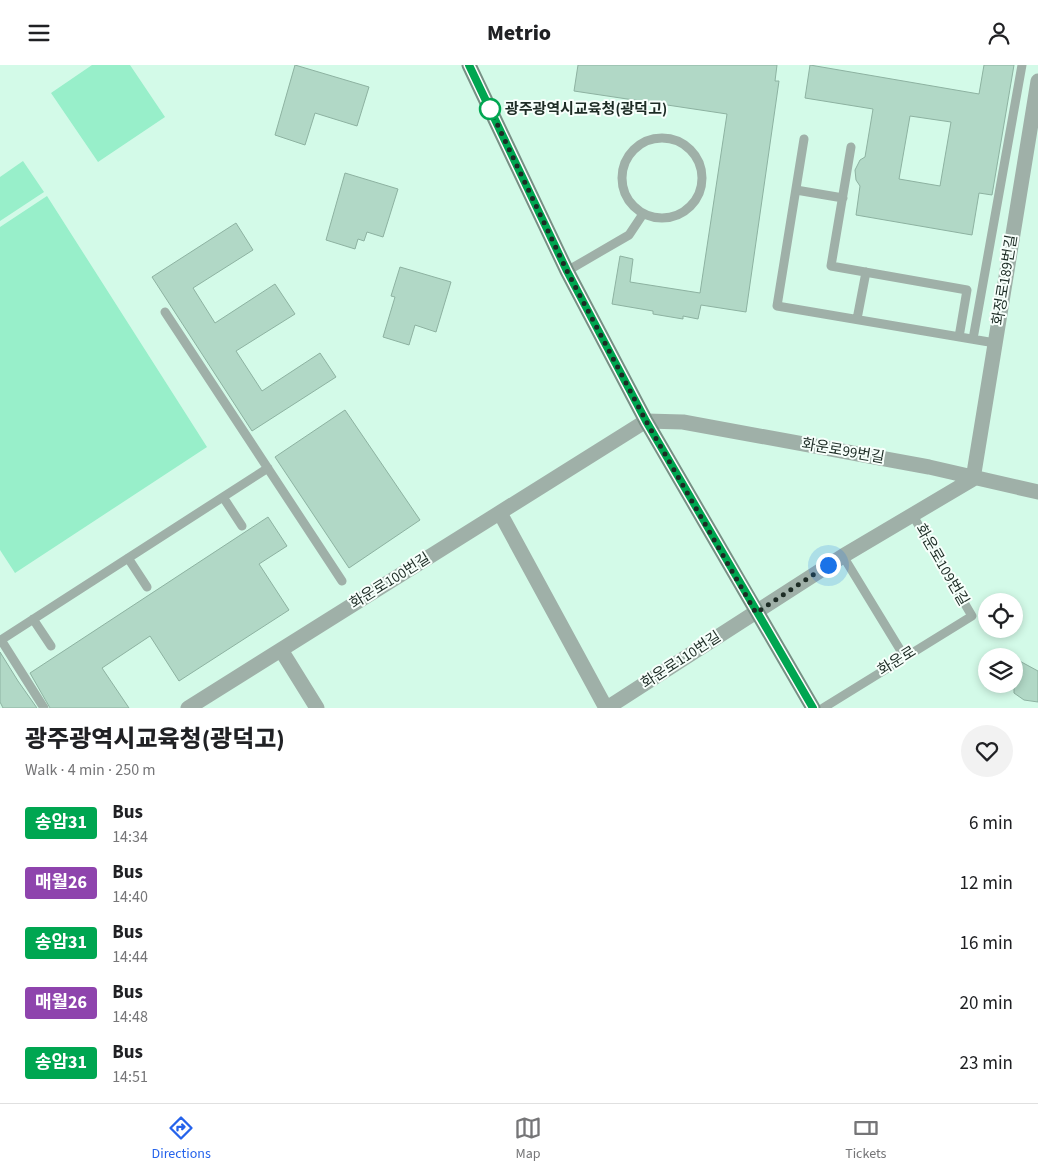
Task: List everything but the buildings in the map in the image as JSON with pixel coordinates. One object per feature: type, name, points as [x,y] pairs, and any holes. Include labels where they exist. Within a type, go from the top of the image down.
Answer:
[{"type":"street","points":[[469,65],[567,271],[646,421],[813,708]]},
{"type":"street","name":"화정로189번길","points":[[974,479],[1038,81]]},
{"type":"street","name":"화운로99번길","points":[[646,421],[683,422],[929,467],[974,479],[1038,492]]},
{"type":"street","name":"화운로100번길","points":[[188,708],[212,702],[281,650],[646,421]]},
{"type":"street","name":"화운로109번길","points":[[756,613],[843,556],[974,479]]},
{"type":"street","points":[[500,513],[606,708]]},
{"type":"street","name":"화운로110번길","points":[[606,708],[756,613]]},
{"type":"street","points":[[281,650],[317,708]]},
{"type":"lane","points":[[973,339],[1022,65]]},
{"type":"lane","points":[[670,139],[683,145],[693,154],[700,165],[702,179],[699,192],[692,204],[682,213],[670,218],[656,218],[643,214],[627,198],[622,187],[624,165],[629,155],[647,141],[670,139]]},
{"type":"lane","points":[[804,139],[776,306],[995,343]]},
{"type":"lane","points":[[851,147],[831,266],[967,290],[959,337]]},
{"type":"lane","points":[[796,190],[843,198]]},
{"type":"lane","points":[[567,271],[629,235],[643,214]]},
{"type":"lane","points":[[857,319],[866,272]]},
{"type":"lane","points":[[165,312],[342,581]]},
{"type":"lane","points":[[44,708],[1,640],[268,468]]},
{"type":"lane","points":[[223,497],[242,526]]},
{"type":"lane","name":"화운로109번길","points":[[912,514],[972,616]]},
{"type":"lane","points":[[843,556],[904,656]]},
{"type":"lane","points":[[128,558],[147,587]]},
{"type":"lane","name":"화운로","points":[[823,708],[904,656],[972,616]]},
{"type":"lane","points":[[33,619],[51,646]]},
{"type":"green space","points":[[92,65],[130,65],[165,117],[98,162],[51,93]]},
{"type":"green space","points":[[23,161],[44,192],[0,221],[0,177]]},
{"type":"green space","points":[[47,196],[207,447],[15,573],[0,550],[0,227]]},
{"type":"bus line","name":"송암31","points":[[469,65],[567,271],[646,421],[813,708]]},
{"type":"place","name":"광주광역시교육청(광덕고)","points":[[490,109]]},
{"type":"route","points":[[490,109],[567,271],[646,421],[756,613],[828,565]]}]
